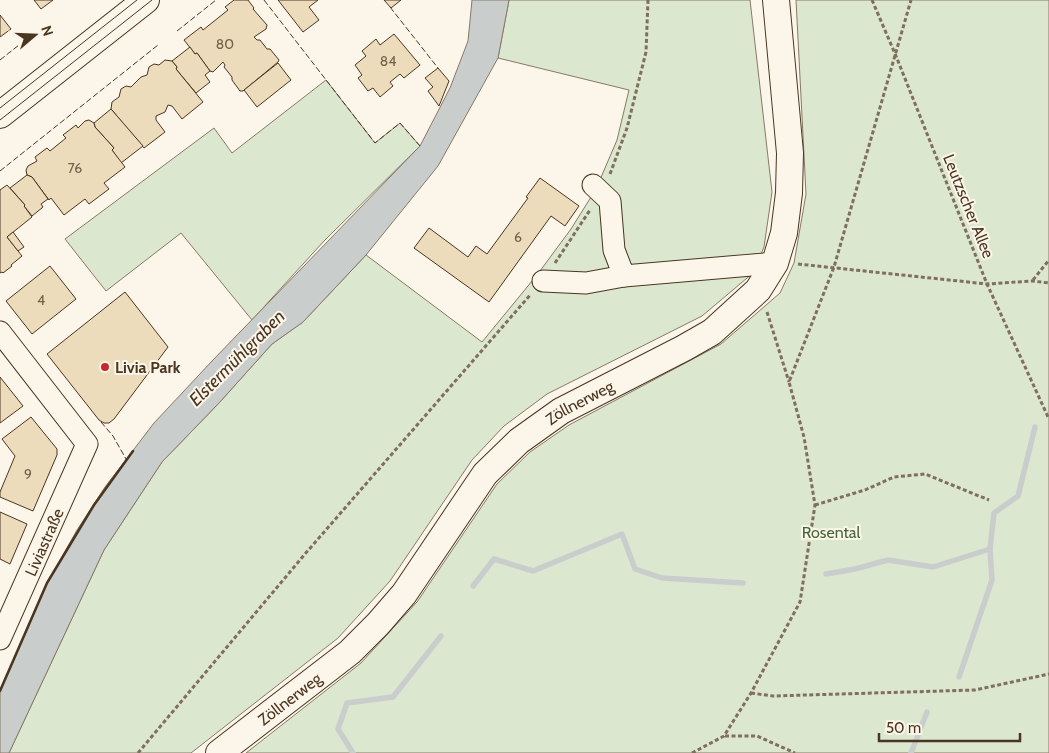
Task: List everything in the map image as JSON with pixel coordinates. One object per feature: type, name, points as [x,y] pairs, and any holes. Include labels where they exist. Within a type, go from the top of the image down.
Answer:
[{"type":"main road","name":"Zöllnerweg","points":[[219,753],[350,652],[378,624],[404,594],[426,564],[485,474],[519,441],[561,411],[712,332],[758,290],[775,263],[784,233],[789,193],[790,153],[776,0]]},
{"type":"main road","points":[[0,115],[136,3]]},
{"type":"street","points":[[597,189],[610,201],[614,250],[624,276]]},
{"type":"street","points":[[543,281],[586,282],[624,276],[775,263]]},
{"type":"street","name":"Liviastraße","points":[[0,332],[87,444],[0,639]]},
{"type":"path","points":[[138,753],[299,562],[543,281],[597,189],[627,128],[646,52],[648,0]]},
{"type":"path","name":"Leutzscher Allee","points":[[872,0],[987,284],[1049,419]]},
{"type":"path","points":[[789,382],[834,267],[911,0]]},
{"type":"path","points":[[1032,281],[1049,260]]},
{"type":"path","points":[[775,263],[834,267],[987,284],[1032,281],[1049,283]]},
{"type":"path","points":[[724,736],[751,693],[800,602],[815,505],[804,437],[789,382],[764,303],[758,290]]},
{"type":"path","points":[[815,505],[865,490],[894,477],[925,474],[990,500]]},
{"type":"path","points":[[751,693],[773,696],[975,690],[1049,674]]},
{"type":"path","points":[[692,753],[724,736],[757,736],[795,753]]},
{"type":"green space","points":[[509,0],[750,0],[772,192],[764,247],[753,273],[702,316],[547,394],[504,426],[472,460],[390,581],[338,638],[191,753],[9,753],[104,550],[162,462],[272,344],[303,322],[366,255],[482,342],[537,275],[571,229],[596,189],[617,140],[629,90],[498,58]]},
{"type":"green space","name":"Rosental","points":[[796,0],[1049,0],[1049,753],[246,753],[361,663],[417,602],[497,484],[530,452],[569,425],[721,344],[780,293],[794,263],[806,194]]},
{"type":"green space","points":[[326,80],[375,143],[400,123],[420,146],[324,241],[252,320],[181,233],[106,291],[65,239],[214,128],[232,153]]},
{"type":"water","name":"Elstermühlgraben","points":[[472,0],[509,0],[498,58],[438,166],[366,255],[303,322],[272,344],[162,462],[104,550],[9,753],[0,753],[0,691],[47,583],[77,530],[105,487],[154,423],[420,146],[450,88],[468,41]]},
{"type":"building","points":[[34,0],[53,0],[41,9]]},
{"type":"building","points":[[234,0],[248,0],[267,25],[266,29],[254,37],[260,40],[267,49],[270,49],[279,60],[243,91],[240,91],[232,80],[223,62],[213,72],[210,71],[197,53],[195,54],[184,40],[201,27],[203,30],[228,10],[225,7]]},
{"type":"building","points":[[278,0],[318,0],[309,7],[319,20],[303,32]]},
{"type":"building","points":[[384,0],[401,0],[391,8]]},
{"type":"building","points":[[0,15],[11,29],[0,37]]},
{"type":"building","points":[[394,34],[420,65],[404,78],[400,74],[390,82],[393,86],[380,97],[373,88],[368,91],[358,78],[362,75],[355,65],[366,56],[362,51],[376,39],[380,45]]},
{"type":"building","points":[[190,47],[195,54],[197,53],[210,71],[205,75],[210,82],[196,93],[176,69],[177,67],[172,61]]},
{"type":"building","points":[[165,60],[172,61],[177,67],[176,69],[203,102],[182,119],[172,106],[168,105],[165,112],[156,116],[156,120],[165,132],[144,148],[111,109],[112,102],[119,97],[121,89],[126,86],[131,87],[141,77],[147,75],[149,67],[154,64],[159,65]]},
{"type":"building","points":[[278,63],[291,80],[257,107],[244,90]]},
{"type":"building","points":[[438,68],[449,81],[439,106],[428,91],[433,87],[425,78]]},
{"type":"building","points":[[111,109],[143,146],[121,163],[112,150],[114,148],[95,127],[94,123]]},
{"type":"building","points":[[89,120],[94,123],[95,127],[114,148],[112,150],[125,167],[104,183],[109,189],[89,204],[85,199],[64,215],[51,198],[49,200],[32,177],[27,175],[26,170],[28,166],[37,161],[35,157],[47,148],[50,151],[66,138],[63,135],[76,125],[78,128],[85,121]]},
{"type":"building","points":[[27,175],[32,177],[48,199],[41,204],[43,207],[32,216],[10,188]]},
{"type":"building","points":[[540,178],[579,206],[565,226],[551,216],[489,302],[414,248],[429,228],[468,257],[476,246],[487,254],[528,198],[526,197]]},
{"type":"building","points":[[7,185],[25,205],[32,217],[7,237],[22,256],[3,273],[0,273],[0,190]]},
{"type":"building","points":[[13,232],[24,247],[18,251],[7,237]]},
{"type":"building","points":[[50,266],[76,299],[32,334],[6,301]]},
{"type":"building","name":"Livia Park","points":[[125,292],[168,347],[114,419],[109,423],[104,423],[99,420],[47,354]]},
{"type":"building","points":[[0,377],[23,406],[0,423]]},
{"type":"building","points":[[31,417],[57,449],[57,455],[33,511],[0,497],[0,492],[15,456],[2,439]]},
{"type":"building","points":[[0,512],[27,524],[10,564],[0,559]]},
{"type":"waterway","points":[[959,677],[992,580],[990,549],[994,513],[1018,496],[1035,427]]},
{"type":"waterway","points":[[473,586],[494,559],[533,571],[622,534],[635,569],[662,578],[743,583]]},
{"type":"waterway","points":[[826,574],[855,569],[888,560],[933,567],[990,549]]},
{"type":"waterway","points":[[353,753],[338,729],[347,703],[393,697],[441,636]]},
{"type":"waterway","points":[[911,753],[927,712]]},
{"type":"tram line","points":[[0,108],[137,0]]},
{"type":"tram line","points":[[0,120],[152,0]]},
{"type":"fence","points":[[177,31],[216,0]]},
{"type":"fence","points":[[264,0],[375,143],[400,123],[420,146]]},
{"type":"fence","points":[[390,7],[438,68]]},
{"type":"fence","points":[[0,60],[29,37]]},
{"type":"fence","points":[[0,171],[158,45]]},
{"type":"fence","points":[[101,422],[113,436],[126,459]]},
{"type":"wall","points":[[0,691],[47,583],[94,505],[133,451]]},
{"type":"place","name":"Livia Park","points":[[105,367]]}]
